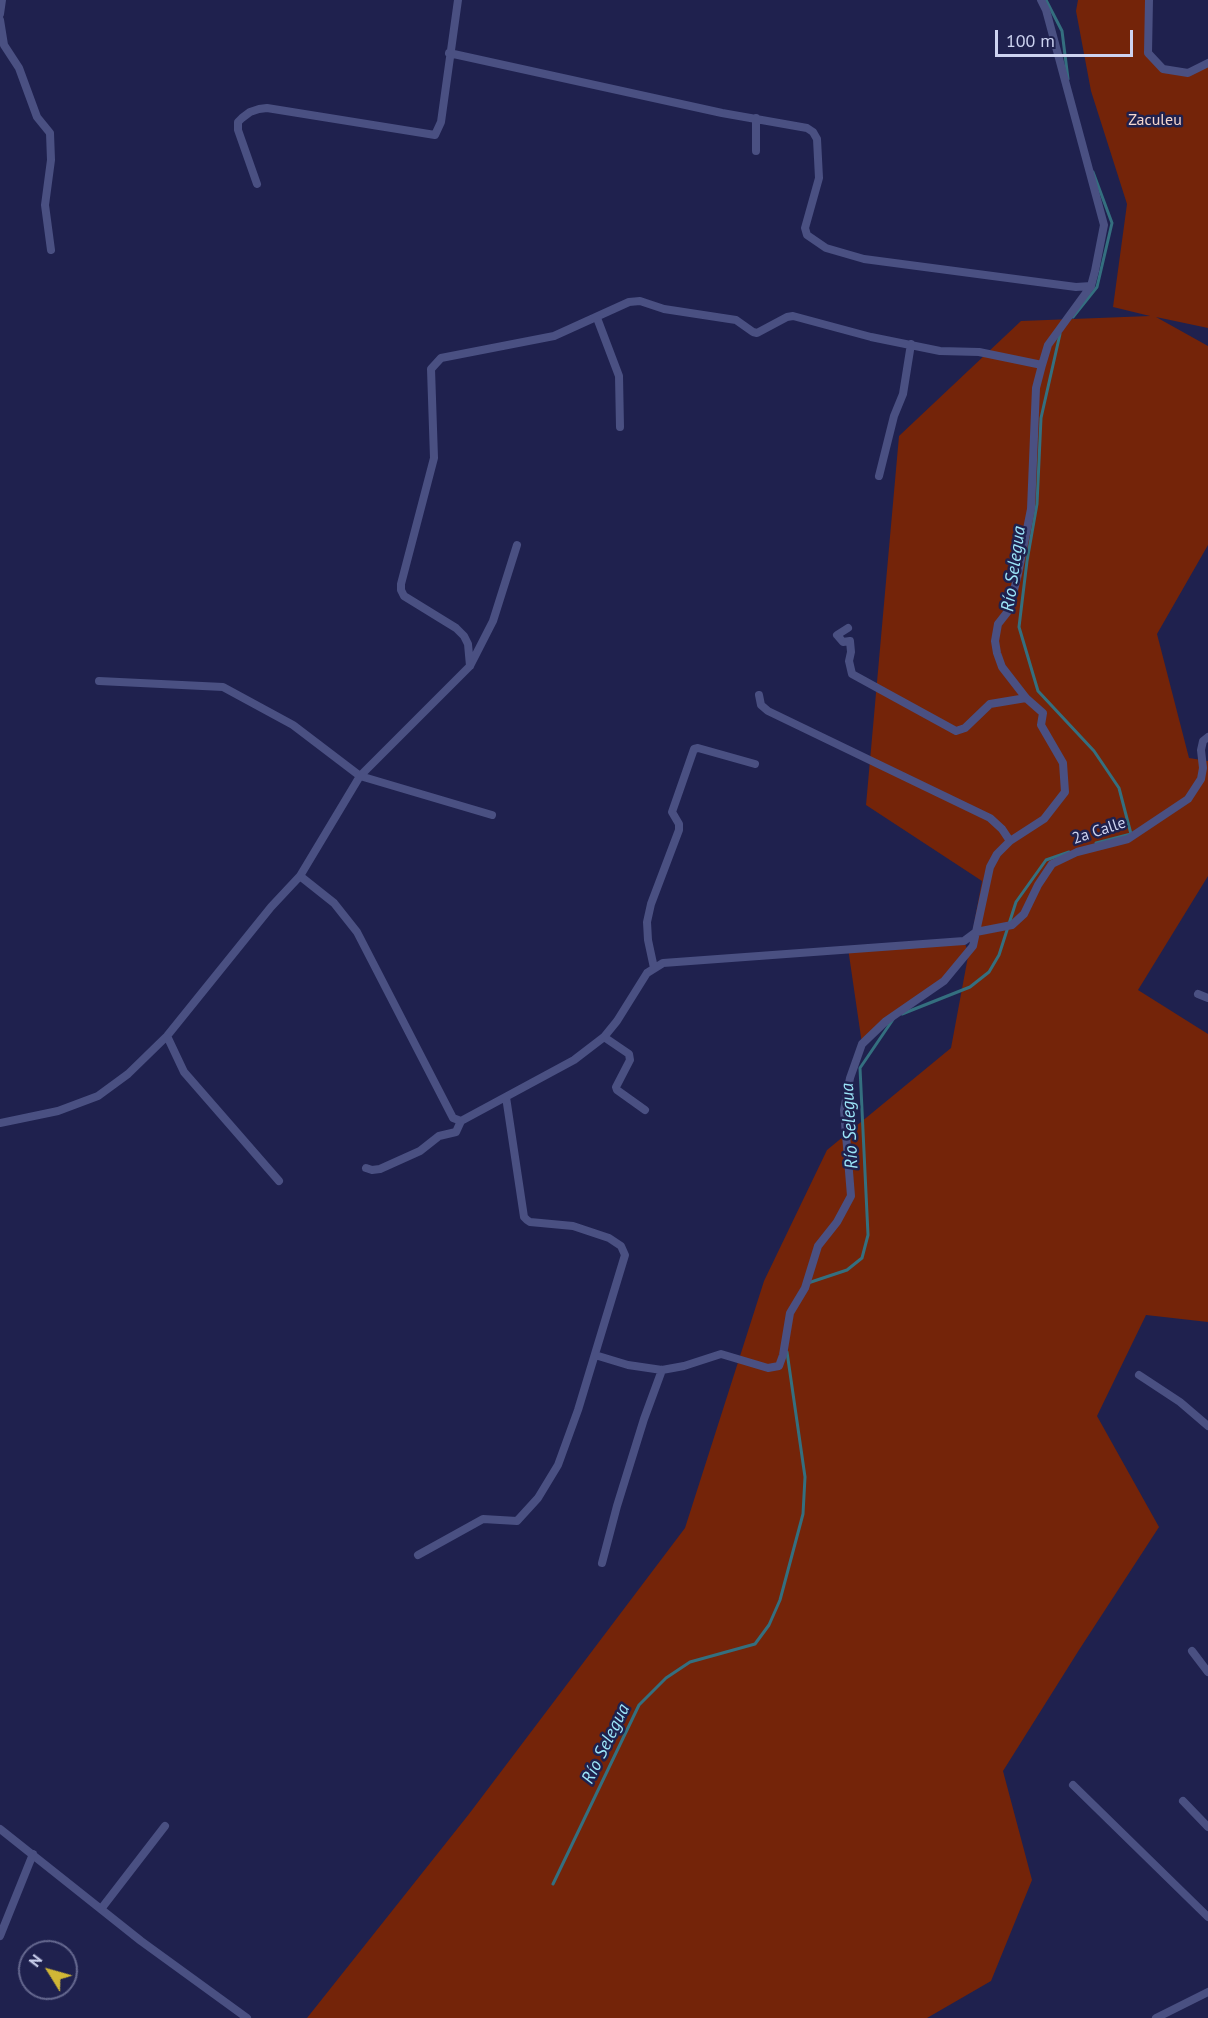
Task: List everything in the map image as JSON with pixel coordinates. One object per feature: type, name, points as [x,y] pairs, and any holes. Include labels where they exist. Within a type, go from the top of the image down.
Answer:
[{"type":"street","points":[[0,14],[2,0]]},
{"type":"street","points":[[257,184],[238,130],[238,122],[250,112],[267,108],[435,135],[440,127],[458,0]]},
{"type":"street","points":[[595,1355],[628,1365],[662,1370],[684,1366],[721,1354],[768,1368],[779,1366],[790,1313],[807,1284],[818,1246],[837,1222],[851,1196],[844,1110],[850,1078],[862,1044],[885,1021],[944,981],[973,946],[990,867],[997,854],[1010,841],[1044,819],[1065,792],[1063,763],[1041,725],[1043,713],[1026,698],[1002,666],[995,641],[998,624],[1009,610],[1031,509],[1036,388],[1042,365],[1048,345],[1090,286],[1104,225],[1046,10],[1041,0]]},
{"type":"street","points":[[1149,0],[1148,54],[1162,69],[1188,73],[1208,63]]},
{"type":"street","points":[[0,20],[4,45],[19,68],[37,117],[50,134],[51,160],[45,206],[51,250]]},
{"type":"street","points":[[450,53],[711,110],[807,128],[817,139],[819,178],[805,228],[807,235],[819,245],[840,253],[864,259],[1076,287],[1090,286]]},
{"type":"street","points":[[756,118],[756,152]]},
{"type":"street","points":[[470,666],[468,644],[464,636],[456,628],[404,596],[401,590],[434,458],[431,369],[441,358],[554,336],[629,302],[640,300],[664,309],[736,320],[757,333],[793,315],[871,338],[940,351],[978,352],[1042,365]]},
{"type":"street","points":[[597,318],[619,376],[620,427]]},
{"type":"street","points":[[879,476],[894,416],[903,394],[911,344]]},
{"type":"street","points":[[0,1122],[58,1111],[98,1096],[128,1074],[167,1036],[271,907],[300,876],[360,776],[470,666],[493,621],[518,545]]},
{"type":"street","points":[[848,628],[837,635],[843,642],[850,642],[849,661],[852,674],[956,731],[966,728],[990,704],[1026,698]]},
{"type":"street","points":[[99,681],[223,687],[293,725],[360,776],[492,815]]},
{"type":"street","points":[[759,695],[761,705],[768,711],[990,818],[1002,829],[1010,841]]},
{"type":"street","name":"2a Calle","points":[[654,968],[663,963],[964,941],[976,932],[1008,926],[1024,914],[1038,885],[1052,864],[1077,852],[1128,839],[1188,799],[1201,779],[1201,750],[1203,741],[1208,737]]},
{"type":"street","points":[[366,1168],[380,1169],[420,1151],[439,1136],[456,1132],[461,1121],[574,1060],[604,1037],[647,973],[654,968],[647,922],[651,904],[679,830],[679,824],[672,812],[694,749],[698,747],[755,764]]},
{"type":"street","points":[[300,876],[334,903],[357,932],[453,1118],[461,1121]]},
{"type":"street","points":[[1198,994],[1208,998]]},
{"type":"street","points":[[167,1036],[184,1072],[279,1181]]},
{"type":"street","points":[[604,1037],[629,1054],[630,1060],[616,1087],[617,1090],[645,1110]]},
{"type":"street","points":[[418,1555],[478,1520],[517,1521],[538,1498],[558,1465],[626,1255],[621,1246],[609,1238],[573,1226],[527,1220],[506,1097]]},
{"type":"street","points":[[602,1563],[644,1419],[662,1370]]},
{"type":"street","points":[[1139,1375],[1180,1402],[1208,1426]]},
{"type":"street","points":[[1192,1651],[1208,1672]]},
{"type":"street","points":[[1073,1785],[1208,1917]]},
{"type":"street","points":[[1183,1801],[1208,1827]]},
{"type":"street","points":[[101,1909],[165,1826]]},
{"type":"street","points":[[0,1829],[159,1954],[247,2018]]},
{"type":"street","points":[[0,1935],[33,1854]]},
{"type":"street","points":[[1156,2018],[1208,1992]]},
{"type":"green space","name":"Zaculeu","points":[[1078,0],[1150,0],[1148,54],[1163,69],[1188,73],[1208,63],[1208,328],[1156,317],[1208,346],[1208,545],[1157,634],[1189,758],[1208,761],[1208,876],[1138,990],[1208,1034],[1208,1322],[1146,1315],[1097,1416],[1159,1527],[1003,1771],[1032,1880],[991,1981],[927,2018],[307,2018],[469,1814],[685,1528],[764,1281],[827,1150],[951,1048],[982,881],[866,805],[899,436],[1021,321],[1150,316],[1113,307],[1127,204],[1091,91],[1076,11]]},
{"type":"green space","points":[[964,941],[967,949],[945,979],[862,1044],[848,948]]},
{"type":"waterway","name":"Río Selegua","points":[[1046,0],[1062,31],[1068,79]]},
{"type":"waterway","name":"Río Selegua","points":[[1073,317],[1097,287],[1112,223],[1093,172]]},
{"type":"waterway","name":"Río Selegua","points":[[1060,334],[1041,418],[1037,504],[1019,627],[1038,691],[1094,751],[1119,788],[1131,834],[1096,843]]},
{"type":"waterway","name":"Río Selegua","points":[[902,1014],[970,987],[989,972],[999,955],[1016,902],[1046,860],[1069,852]]},
{"type":"waterway","name":"Río Selegua","points":[[808,1283],[847,1270],[862,1258],[868,1235],[860,1068],[894,1018]]},
{"type":"waterway","name":"Río Selegua","points":[[553,1884],[639,1705],[666,1678],[690,1662],[755,1644],[769,1625],[780,1600],[803,1514],[805,1477],[787,1352]]}]
